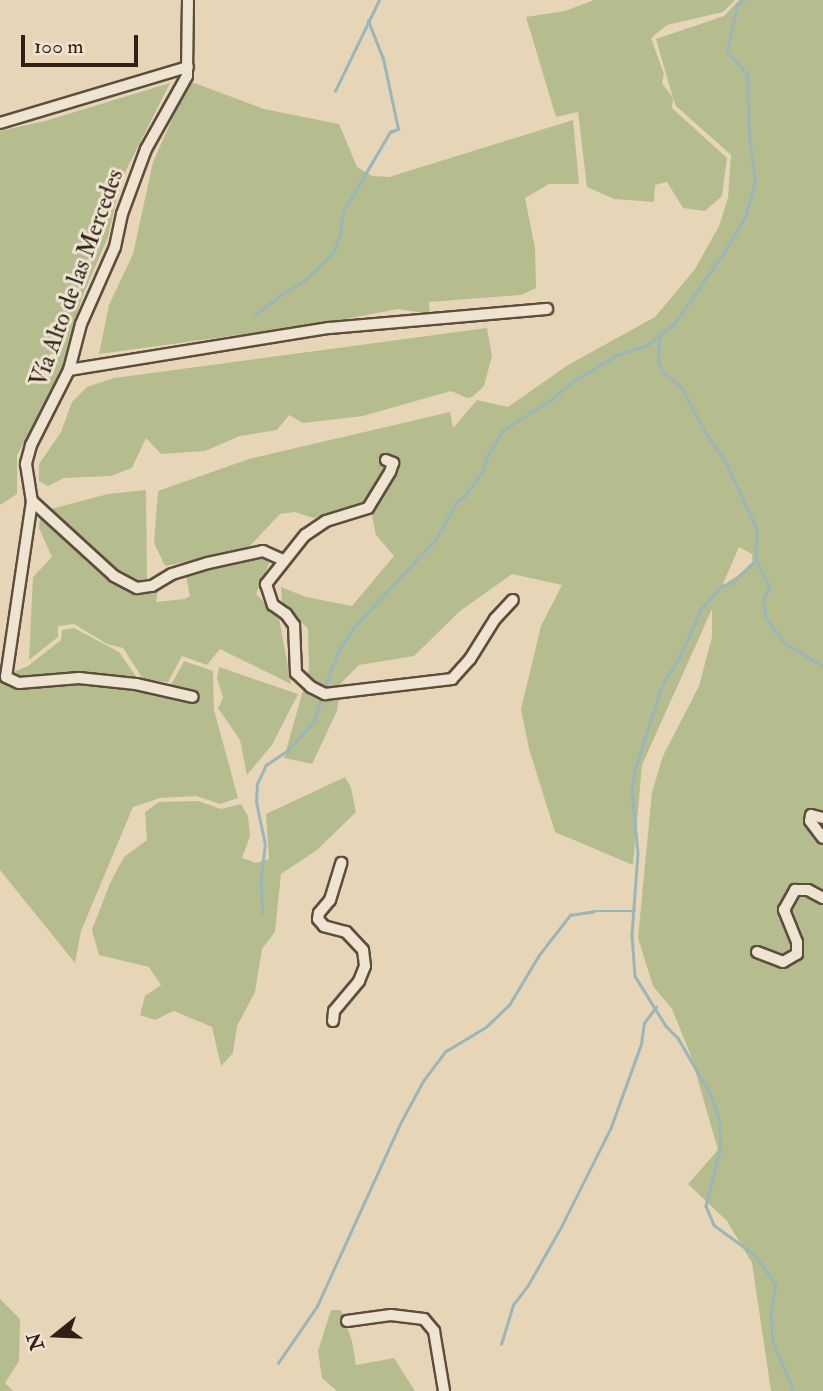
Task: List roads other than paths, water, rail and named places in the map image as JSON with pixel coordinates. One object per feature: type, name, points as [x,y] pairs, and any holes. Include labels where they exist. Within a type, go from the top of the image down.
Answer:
[{"type":"street","name":"Vía Alto de las Mercedes","points":[[188,0],[187,76],[146,149],[122,214],[115,247],[81,324],[69,369],[31,445],[26,464],[32,500],[6,677],[19,683],[79,678],[136,684],[193,697]]},
{"type":"street","points":[[0,123],[188,67]]},
{"type":"street","points":[[69,369],[329,328],[547,309]]},
{"type":"street","points":[[386,460],[393,463],[390,472],[368,508],[326,521],[297,542],[266,584],[268,596],[294,625],[296,673],[311,687],[325,694],[452,679],[513,600]]},
{"type":"street","points":[[32,500],[114,576],[137,588],[152,586],[172,574],[208,563],[263,551],[283,560]]},
{"type":"street","points":[[823,818],[811,815],[810,821],[823,838]]},
{"type":"street","points":[[333,1021],[334,1011],[359,981],[365,966],[363,950],[346,932],[324,926],[318,919],[330,900],[341,863]]},
{"type":"street","points":[[757,952],[783,962],[797,954],[797,942],[784,910],[795,890],[808,890],[823,898]]},
{"type":"street","points":[[347,1321],[391,1315],[424,1320],[434,1331],[444,1391]]},
{"type":"waterway","points":[[335,91],[379,0]]},
{"type":"waterway","points":[[324,688],[339,650],[354,627],[435,540],[458,500],[465,496],[483,470],[486,458],[503,430],[551,400],[575,380],[617,355],[647,345],[673,325],[723,254],[745,217],[755,181],[749,136],[747,75],[727,51],[737,5],[743,0]]},
{"type":"waterway","points":[[255,315],[304,281],[333,253],[340,235],[343,212],[390,132],[398,129],[383,59],[368,21]]},
{"type":"waterway","points":[[661,333],[658,361],[663,372],[682,388],[707,435],[724,458],[757,529],[756,560],[733,583],[721,587],[701,610],[680,657],[663,684],[635,770],[632,791],[638,853],[632,935],[635,976],[666,1026],[678,1038],[710,1093],[720,1122],[721,1146],[706,1206],[714,1225],[755,1255],[776,1285],[771,1311],[773,1342],[794,1391]]},
{"type":"waterway","points":[[756,560],[770,587],[764,599],[766,618],[785,643],[823,666]]},
{"type":"waterway","points":[[262,913],[261,876],[265,845],[256,802],[257,784],[266,765],[288,750],[314,721],[322,695]]},
{"type":"waterway","points":[[278,1363],[317,1306],[401,1122],[423,1081],[446,1051],[486,1027],[509,1005],[539,955],[570,915],[594,911],[635,911]]},
{"type":"waterway","points":[[501,1344],[513,1305],[528,1285],[560,1229],[611,1127],[641,1044],[644,1023],[656,1007]]}]
